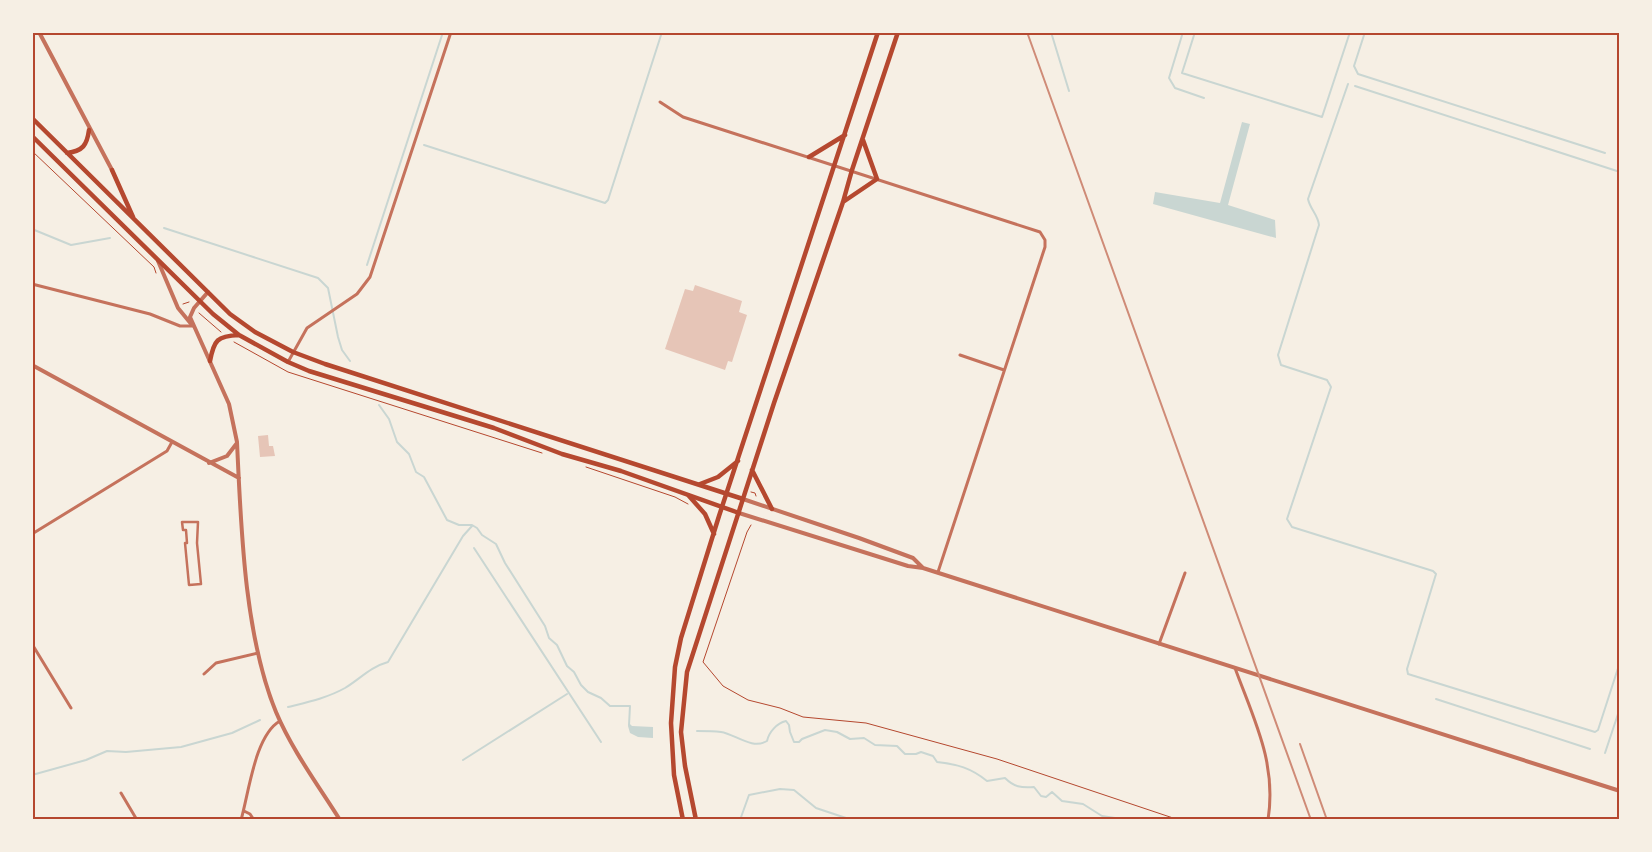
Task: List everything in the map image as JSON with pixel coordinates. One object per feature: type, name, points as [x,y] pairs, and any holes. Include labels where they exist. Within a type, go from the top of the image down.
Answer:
[{"type":"main road","points":[[683,820],[674,775],[671,740],[674,677],[687,617],[846,135],[878,32]]},
{"type":"main road","points":[[696,820],[685,766],[681,732],[687,672],[752,470],[843,202],[898,32]]},
{"type":"main road","points":[[32,118],[230,314],[256,332],[293,352],[487,417],[743,499]]},
{"type":"main road","points":[[67,153],[76,152],[84,147],[89,130]]},
{"type":"main road","points":[[809,157],[846,135]]},
{"type":"main road","points":[[32,136],[199,300],[239,335],[288,362],[494,428],[738,513]]},
{"type":"main road","points":[[843,202],[877,179],[863,140]]},
{"type":"main road","points":[[112,170],[133,218]]},
{"type":"main road","points":[[210,361],[213,348],[218,340],[226,336],[239,335]]},
{"type":"main road","points":[[700,484],[724,474],[739,460]]},
{"type":"main road","points":[[752,470],[772,509]]},
{"type":"main road","points":[[689,496],[705,514],[714,534]]},
{"type":"street","points":[[39,32],[89,130],[112,170]]},
{"type":"street","points":[[288,362],[307,328],[361,290],[370,277],[451,32]]},
{"type":"street","points":[[660,102],[683,117],[1040,232],[1045,240],[1045,247],[938,572]]},
{"type":"street","points":[[158,259],[178,308],[193,326]]},
{"type":"street","points":[[32,284],[150,314],[180,326],[193,326]]},
{"type":"street","points":[[208,292],[199,300],[190,317],[229,404],[237,442],[249,593],[258,652],[280,721],[340,820]]},
{"type":"street","points":[[960,355],[1004,370]]},
{"type":"street","points":[[32,365],[239,478]]},
{"type":"street","points":[[32,534],[167,452],[172,442]]},
{"type":"street","points":[[210,463],[227,456],[237,442]]},
{"type":"street","points":[[743,499],[913,558],[923,568]]},
{"type":"street","points":[[738,513],[908,566],[938,572],[1620,791]]},
{"type":"street","points":[[182,522],[198,522],[201,584],[189,585],[185,543],[187,543],[186,530],[183,530],[182,522]]},
{"type":"street","points":[[1159,644],[1185,573]]},
{"type":"street","points":[[32,644],[71,708]]},
{"type":"street","points":[[204,674],[216,663],[258,652]]},
{"type":"street","points":[[1235,668],[1270,767],[1271,796],[1268,820]]},
{"type":"street","points":[[241,820],[261,744],[272,726],[280,721]]},
{"type":"street","points":[[122,794],[137,820]]},
{"type":"street","points":[[244,811],[250,814],[254,820]]},
{"type":"path","points":[[32,150],[154,267],[157,275]]},
{"type":"path","points":[[180,307],[187,301],[189,302]]},
{"type":"path","points":[[199,313],[221,332]]},
{"type":"path","points":[[233,341],[259,358],[288,372],[547,455]]},
{"type":"path","points":[[582,466],[675,498],[689,505]]},
{"type":"path","points":[[746,490],[756,493],[756,496]]},
{"type":"path","points":[[751,525],[703,662],[716,679],[731,692],[748,700],[780,708],[803,717],[866,723],[997,759],[1179,820]]},
{"type":"shaded area","points":[[1242,122],[1250,124],[1228,205],[1275,220],[1276,238],[1153,204],[1155,192],[1220,203]]},
{"type":"shaded area","points":[[629,723],[632,726],[653,727],[653,738],[638,737],[630,733]]},
{"type":"building","points":[[695,285],[742,301],[739,312],[747,315],[732,362],[728,361],[725,370],[665,349],[685,289],[693,291]]},
{"type":"building","points":[[268,435],[269,446],[273,446],[275,456],[260,457],[258,436]]},
{"type":"waterway","points":[[367,265],[443,32]]},
{"type":"waterway","points":[[424,145],[605,203],[608,200],[662,32]]},
{"type":"waterway","points":[[1051,32],[1069,91]]},
{"type":"waterway","points":[[1183,32],[1169,78],[1175,88],[1204,98]]},
{"type":"waterway","points":[[1195,32],[1182,73],[1322,117],[1350,32]]},
{"type":"waterway","points":[[1365,32],[1354,66],[1358,74],[1605,153]]},
{"type":"waterway","points":[[1348,84],[1308,199],[1319,225],[1278,355],[1281,365],[1327,380],[1331,387],[1287,519],[1292,527],[1433,571],[1436,574],[1407,669],[1408,674],[1595,732],[1598,730],[1620,662]]},
{"type":"waterway","points":[[1355,86],[1620,172]]},
{"type":"waterway","points":[[164,228],[318,278],[328,288],[338,337],[342,350],[350,361]]},
{"type":"waterway","points":[[32,229],[71,245],[110,238]]},
{"type":"waterway","points":[[379,405],[389,419],[397,442],[409,454],[416,472],[424,477],[447,520],[459,525],[472,525],[482,535],[496,544],[505,563],[545,626],[549,638],[557,645],[567,666],[574,672],[581,685],[588,692],[601,698],[610,706],[630,706],[629,725]]},
{"type":"waterway","points":[[288,707],[338,691],[350,685],[370,670],[388,662],[463,536],[472,526]]},
{"type":"waterway","points":[[474,548],[601,742]]},
{"type":"waterway","points":[[463,760],[567,694]]},
{"type":"waterway","points":[[1436,699],[1590,749]]},
{"type":"waterway","points":[[1605,753],[1620,708]]},
{"type":"waterway","points":[[32,775],[86,760],[107,751],[126,752],[181,747],[232,733],[260,720]]},
{"type":"waterway","points":[[697,731],[726,733],[755,744],[767,741],[774,728],[786,721],[794,742],[799,742],[825,730],[837,732],[850,739],[864,738],[875,745],[897,746],[905,754],[921,752],[933,756],[937,762],[964,767],[987,781],[1005,778],[1018,786],[1034,787],[1041,796],[1046,797],[1052,792],[1062,801],[1083,804],[1102,816],[1128,820]]},
{"type":"waterway","points":[[740,820],[749,795],[780,789],[794,790],[816,808],[852,820]]},
{"type":"railway","points":[[1027,32],[1311,820]]},
{"type":"railway","points":[[1300,744],[1327,820]]}]
